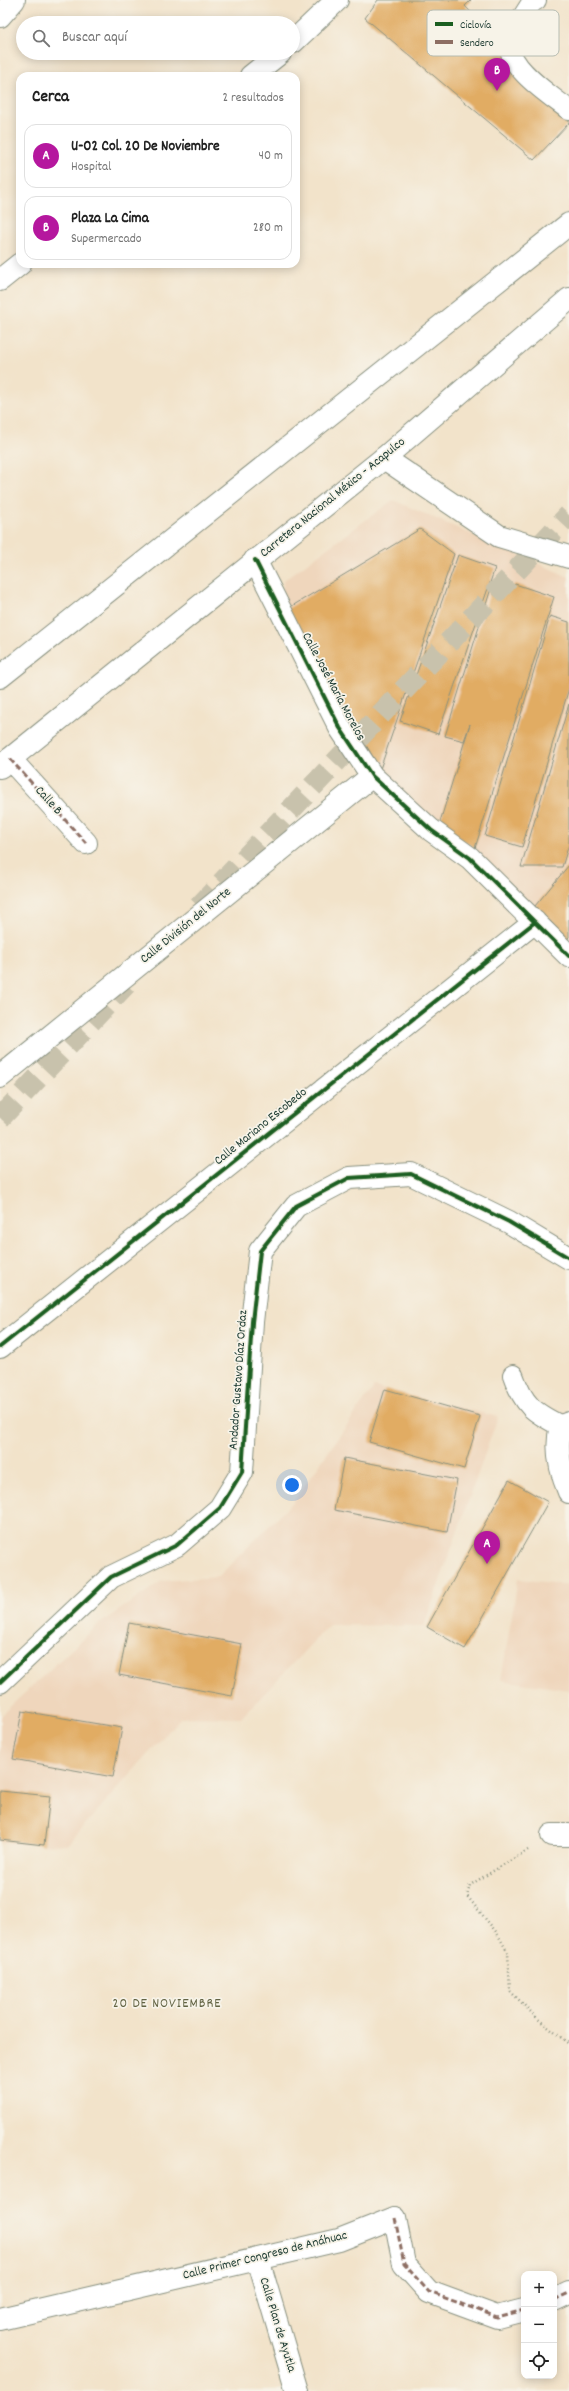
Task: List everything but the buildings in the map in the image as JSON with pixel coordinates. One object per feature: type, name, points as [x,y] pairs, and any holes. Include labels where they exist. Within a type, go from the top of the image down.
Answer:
[{"type":"street","points":[[0,16],[14,0]]},
{"type":"street","points":[[300,35],[337,0]]},
{"type":"street","points":[[256,72],[271,60]]},
{"type":"street","points":[[0,677],[569,224]]},
{"type":"street","points":[[0,280],[16,267]]},
{"type":"street","name":"Carretera Nacional México - Acapulco","points":[[5,763],[255,560],[384,458],[569,299]]},
{"type":"street","points":[[384,458],[498,536],[569,557]]},
{"type":"street","name":"Calle José María Morelos","points":[[255,560],[340,728],[372,776],[431,830],[470,858],[569,956]]},
{"type":"street","name":"Calle B","points":[[5,763],[86,843]]},
{"type":"street","name":"Calle División del Norte","points":[[0,1077],[372,776]]},
{"type":"street","name":"Calle Mariano Escobedo","points":[[0,1347],[535,922]]},
{"type":"street","name":"Andador Gustavo Díaz Ordaz","points":[[0,1682],[111,1577],[177,1545],[220,1508],[242,1472],[252,1322],[260,1251],[296,1206],[349,1178],[411,1174],[509,1222],[569,1258]]},
{"type":"street","points":[[565,1425],[558,1440],[559,1461],[569,1492]]},
{"type":"street","name":"Calle Primer Congreso de Anáhuac","points":[[0,2319],[339,2240],[395,2218],[404,2264],[429,2292],[497,2317],[521,2311]]},
{"type":"street","name":"Calle Plan de Ayutla","points":[[258,2260],[297,2391]]},
{"type":"street","points":[[557,2298],[569,2292]]},
{"type":"lane","points":[[527,10],[532,2],[536,0]]},
{"type":"lane","points":[[511,56],[522,72],[569,110]]},
{"type":"lane","points":[[513,1375],[522,1398],[541,1416],[565,1425]]},
{"type":"path","points":[[561,1835],[470,1885],[467,1896],[497,1933],[508,1952],[510,1992],[538,2019],[569,2044]]},
{"type":"shaded area","points":[[393,500],[569,577],[569,943],[377,774],[283,601],[283,581]]},
{"type":"shaded area","points":[[374,1387],[498,1417],[424,1626],[329,1625],[241,1718],[181,1717],[67,1845],[0,1843],[0,1716],[99,1624],[162,1581],[218,1577],[293,1502]]},
{"type":"shaded area","points":[[518,1579],[569,1585],[569,1690],[501,1680]]},
{"type":"tunnel","points":[[199,907],[569,515]]},
{"type":"tunnel","points":[[0,1118],[126,984]]},
{"type":"marked path","points":[[10,759],[86,843]]},
{"type":"marked path","points":[[395,2218],[404,2264],[429,2292],[497,2317],[521,2311]]},
{"type":"marked path","points":[[557,2299],[569,2293]]},
{"type":"cycle path","points":[[255,560],[340,728],[372,776],[431,830],[470,858],[569,956]]},
{"type":"cycle path","points":[[0,1347],[535,922]]},
{"type":"cycle path","points":[[0,1682],[111,1577],[177,1545],[220,1508],[242,1472],[252,1322],[260,1251],[296,1206],[349,1178],[411,1174],[509,1222],[569,1258]]},
{"type":"place","name":"Plaza La Cima","points":[[497,91]]},
{"type":"place","name":"U-02 Col. 20 De Noviembre","points":[[487,1564]]},
{"type":"district","name":"20 DE NOVIEMBRE","points":[[167,2004]]}]
